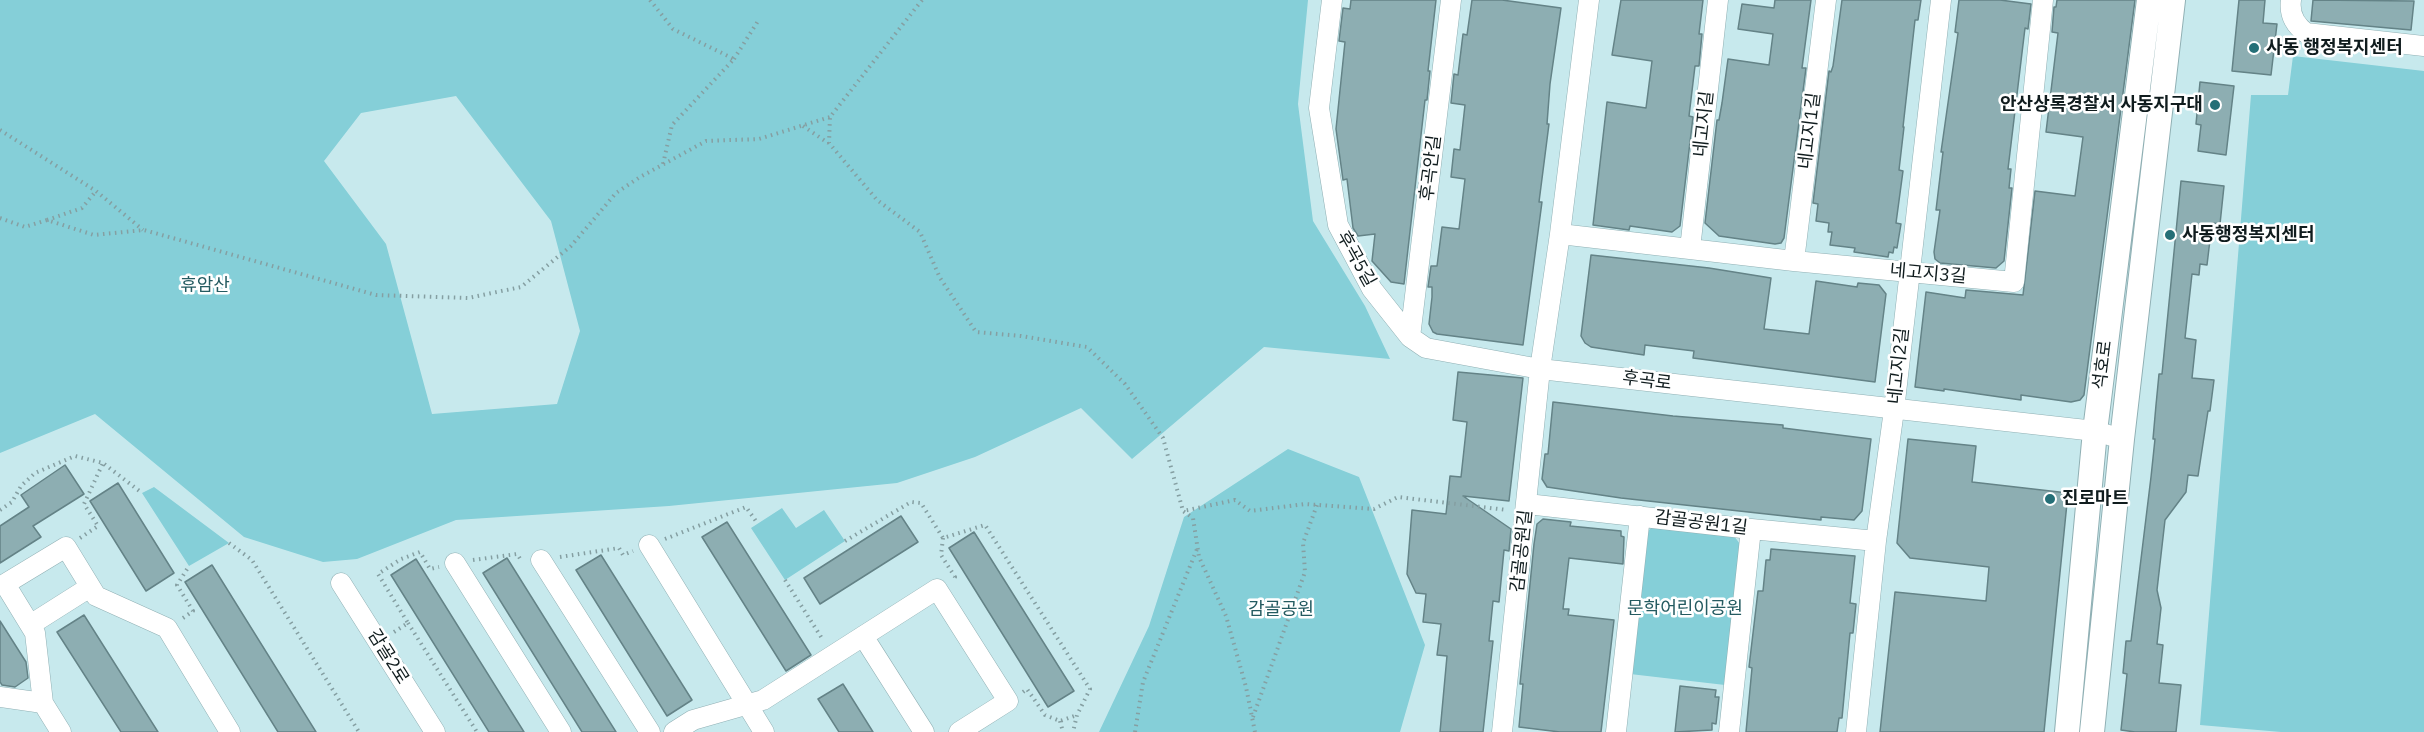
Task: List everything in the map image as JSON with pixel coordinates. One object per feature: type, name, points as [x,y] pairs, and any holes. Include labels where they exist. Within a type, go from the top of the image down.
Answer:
[{"type":"main road","name":"석호로","points":[[2067,732],[2095,431],[2149,0]]},
{"type":"main road","name":"석호로","points":[[2091,732],[2122,439],[2174,0]]},
{"type":"street","name":"후곡5길","points":[[1332,0],[1319,108],[1338,225],[1372,289],[1410,337],[1426,348],[1540,369]]},
{"type":"street","name":"후곡안길","points":[[1410,337],[1451,0]]},
{"type":"street","points":[[1540,369],[1560,234],[1588,0]]},
{"type":"street","name":"네고지길","points":[[1690,249],[1718,0]]},
{"type":"street","name":"네고지1길","points":[[1794,261],[1826,0]]},
{"type":"street","name":"네고지2길","points":[[1856,732],[1876,540],[1894,410],[1908,272],[1941,0]]},
{"type":"street","name":"네고지3길","points":[[1560,234],[1794,261],[2014,282],[2043,0]]},
{"type":"street","points":[[2291,0],[2290,9],[2298,27],[2306,33],[2424,46]]},
{"type":"street","name":"후곡로","points":[[1540,369],[2095,431],[2122,439]]},
{"type":"street","name":"감골공원길","points":[[1502,732],[1540,369]]},
{"type":"street","name":"감골공원1길","points":[[1527,508],[1640,516],[1751,530],[1876,540]]},
{"type":"street","points":[[1616,732],[1640,516]]},
{"type":"street","points":[[1729,732],[1751,530]]},
{"type":"street","points":[[649,545],[764,732]]},
{"type":"street","points":[[61,732],[43,703],[35,633],[5,584],[66,546],[96,596],[167,628],[230,732]]},
{"type":"street","points":[[542,560],[650,732]]},
{"type":"street","points":[[455,563],[561,732]]},
{"type":"street","name":"감골2로","points":[[341,583],[435,732]]},
{"type":"street","points":[[30,625],[90,586]]},
{"type":"street","points":[[674,732],[693,720],[763,700],[937,589],[1008,701],[959,732]]},
{"type":"street","points":[[863,636],[924,732]]},
{"type":"street","points":[[0,697],[43,703]]},
{"type":"path","points":[[650,0],[673,29],[734,59]]},
{"type":"path","points":[[47,220],[94,235],[144,230],[376,295],[468,298],[521,287],[571,246],[616,193],[706,141],[759,139],[830,117],[922,0]]},
{"type":"path","points":[[663,165],[672,125],[734,59],[758,21]]},
{"type":"path","points":[[829,143],[830,117]]},
{"type":"path","points":[[803,126],[829,143],[877,200],[920,232],[940,278],[976,332],[1021,336],[1087,347],[1125,384],[1162,438],[1183,511],[1192,518],[1199,557],[1226,616],[1246,687],[1255,732]]},
{"type":"path","points":[[0,130],[96,191],[144,230]]},
{"type":"path","points":[[0,218],[25,227],[81,208],[96,191]]},
{"type":"path","points":[[0,510],[12,502],[21,486],[34,473],[75,456],[103,463],[142,493]]},
{"type":"path","points":[[66,546],[98,526],[84,504],[103,463]]},
{"type":"path","points":[[1183,511],[1235,500],[1250,511],[1305,504],[1374,509],[1398,497],[1527,508]]},
{"type":"path","points":[[845,541],[910,502],[921,503],[943,538],[941,555],[955,577],[937,589]]},
{"type":"path","points":[[1252,719],[1305,572],[1303,543],[1317,505]]},
{"type":"path","points":[[943,538],[985,525],[1090,689],[1077,715],[1073,732]]},
{"type":"path","points":[[229,543],[252,560],[359,732]]},
{"type":"path","points":[[1135,732],[1143,682],[1198,548]]},
{"type":"path","points":[[167,628],[193,611],[177,585],[189,566]]},
{"type":"path","points":[[785,580],[833,656]]},
{"type":"path","points":[[408,623],[477,732]]},
{"type":"path","points":[[1008,701],[1028,689],[1045,715],[1060,721],[1077,715]]},
{"type":"path","points":[[1060,721],[1062,732]]},
{"type":"green space","name":"휴암산","points":[[0,0],[1308,0],[1298,104],[1313,221],[1365,306],[1390,359],[1264,347],[1132,459],[1081,408],[975,457],[897,483],[669,506],[456,520],[357,559],[323,562],[244,537],[95,414],[0,453]],"holes":[[[456,96],[551,221],[580,331],[557,404],[432,414],[386,244],[324,161],[361,113]]]},
{"type":"green space","points":[[2293,56],[2424,71],[2424,732],[2281,732],[2200,725],[2251,95],[2288,95]]},
{"type":"green space","name":"감골공원","points":[[1288,449],[1359,477],[1425,645],[1400,732],[1099,732],[1149,626],[1184,517]]},
{"type":"green space","points":[[154,487],[229,543],[189,566],[142,493]]},
{"type":"green space","points":[[782,508],[796,528],[824,510],[845,541],[785,580],[751,528]]},
{"type":"green space","name":"문학어린이공원","points":[[1652,527],[1734,536],[1740,544],[1725,685],[1630,674],[1645,534]]},
{"type":"building","points":[[1351,0],[1436,0],[1427,100],[1425,100],[1404,284],[1391,282],[1372,261],[1375,234],[1358,236],[1353,228],[1347,179],[1343,180],[1336,129],[1345,42],[1339,41],[1343,8],[1350,9]]},
{"type":"building","points":[[1472,0],[1502,0],[1561,8],[1550,84],[1547,124],[1549,124],[1539,202],[1542,202],[1523,345],[1437,334],[1433,332],[1429,324],[1432,287],[1428,287],[1431,266],[1437,266],[1442,227],[1459,229],[1465,179],[1451,177],[1454,149],[1460,150],[1465,105],[1451,103],[1454,74],[1458,75],[1463,34],[1467,35]]},
{"type":"building","points":[[1621,0],[1703,0],[1699,34],[1702,34],[1699,66],[1695,66],[1689,116],[1693,117],[1680,226],[1672,232],[1630,226],[1629,230],[1593,225],[1607,102],[1646,108],[1652,61],[1612,55]]},
{"type":"building","points":[[1775,0],[1811,0],[1802,68],[1806,68],[1784,238],[1781,243],[1775,244],[1719,236],[1705,223],[1717,120],[1719,120],[1728,59],[1769,65],[1773,34],[1738,29],[1742,4],[1774,8]]},
{"type":"building","points":[[1842,0],[1921,0],[1918,20],[1915,20],[1899,170],[1903,171],[1896,223],[1901,224],[1897,248],[1894,247],[1893,253],[1889,252],[1888,257],[1854,252],[1855,248],[1830,245],[1832,232],[1828,232],[1829,223],[1816,221],[1818,204],[1813,203],[1829,71],[1831,72],[1833,66]]},
{"type":"building","points":[[1959,0],[2000,0],[2031,4],[2028,29],[2025,28],[2008,169],[2011,169],[2009,188],[2012,188],[2004,261],[1996,268],[1940,263],[1935,259],[1934,252],[1940,210],[1936,210],[1943,152],[1941,152],[1958,33],[1955,32]]},
{"type":"building","points":[[2057,0],[2135,0],[2084,395],[2080,400],[2071,402],[2021,395],[2021,400],[1915,387],[1926,292],[1965,298],[1966,290],[2023,295],[2035,191],[2075,196],[2083,137],[2046,132],[2058,33],[2052,32],[2054,7],[2056,7]]},
{"type":"building","name":"사동 행정복지센터","points":[[2239,0],[2265,0],[2263,23],[2277,24],[2271,75],[2232,71]]},
{"type":"building","points":[[2313,0],[2414,1],[2411,30],[2311,21]]},
{"type":"building","name":"안산상록경찰서 사동지구대","points":[[2200,82],[2234,86],[2226,155],[2198,151],[2201,125],[2196,124]]},
{"type":"building","points":[[2181,181],[2224,186],[2220,224],[2212,223],[2207,265],[2200,264],[2199,275],[2192,274],[2185,338],[2196,340],[2192,378],[2214,380],[2198,476],[2188,475],[2186,492],[2165,520],[2157,590],[2161,608],[2157,644],[2163,645],[2159,683],[2181,685],[2176,732],[2135,732],[2121,730],[2127,674],[2123,673],[2126,641],[2131,641],[2151,477],[2159,374],[2162,374]]},
{"type":"building","points":[[1591,255],[1709,268],[1771,278],[1764,329],[1809,334],[1816,281],[1857,287],[1858,283],[1879,285],[1886,294],[1875,382],[1693,358],[1694,351],[1645,345],[1644,355],[1591,347],[1581,336]]},
{"type":"building","points":[[1458,372],[1523,378],[1509,501],[1463,496],[1511,529],[1509,551],[1504,550],[1499,602],[1493,601],[1489,641],[1493,641],[1483,732],[1440,732],[1447,656],[1437,655],[1441,624],[1423,622],[1426,594],[1416,593],[1407,574],[1412,510],[1446,514],[1450,476],[1461,477],[1467,422],[1453,420]]},
{"type":"building","points":[[1553,402],[1673,416],[1783,425],[1783,428],[1871,439],[1862,511],[1854,520],[1821,517],[1821,520],[1621,498],[1547,487],[1542,479],[1545,454],[1548,454]]},
{"type":"building","points":[[1908,439],[1976,446],[1972,482],[2068,493],[2044,732],[1880,732],[1895,592],[1986,601],[1989,567],[1910,558],[1897,543]]},
{"type":"building","points":[[65,465],[84,494],[33,526],[41,537],[0,563],[0,526],[29,507],[21,495]]},
{"type":"building","points":[[118,483],[174,573],[146,591],[90,501]]},
{"type":"building","points":[[901,516],[918,542],[820,604],[804,578]]},
{"type":"building","points":[[1543,519],[1571,522],[1570,526],[1621,531],[1621,536],[1624,537],[1623,564],[1569,558],[1563,609],[1569,609],[1568,615],[1614,620],[1601,732],[1560,732],[1519,727],[1523,684],[1520,684],[1534,544],[1537,524]]},
{"type":"building","points":[[727,522],[811,655],[786,671],[702,537]]},
{"type":"building","points":[[974,532],[1074,691],[1048,707],[949,548]]},
{"type":"building","points":[[1771,549],[1855,556],[1850,603],[1856,604],[1853,633],[1850,633],[1842,718],[1839,718],[1837,732],[1746,732],[1752,668],[1749,667],[1758,591],[1763,591],[1766,560],[1770,560]]},
{"type":"building","points":[[601,555],[692,700],[667,716],[576,570]]},
{"type":"building","points":[[507,558],[616,732],[582,732],[483,573]]},
{"type":"building","points":[[416,559],[524,732],[489,732],[391,575]]},
{"type":"building","points":[[212,565],[316,732],[278,732],[185,582]]},
{"type":"building","points":[[84,615],[158,732],[121,732],[57,632]]},
{"type":"building","points":[[0,621],[26,662],[28,678],[15,687],[2,685],[0,682]]},
{"type":"building","points":[[843,684],[873,732],[839,732],[818,699]]},
{"type":"building","points":[[1680,686],[1716,690],[1715,697],[1719,697],[1716,724],[1712,723],[1712,730],[1675,732]]},
{"type":"place","name":"사동 행정복지센터","points":[[2254,48]]},
{"type":"place","name":"안산상록경찰서 사동지구대","points":[[2215,105]]},
{"type":"place","name":"사동행정복지센터","points":[[2170,235]]},
{"type":"place","name":"진로마트","points":[[2050,499]]}]
